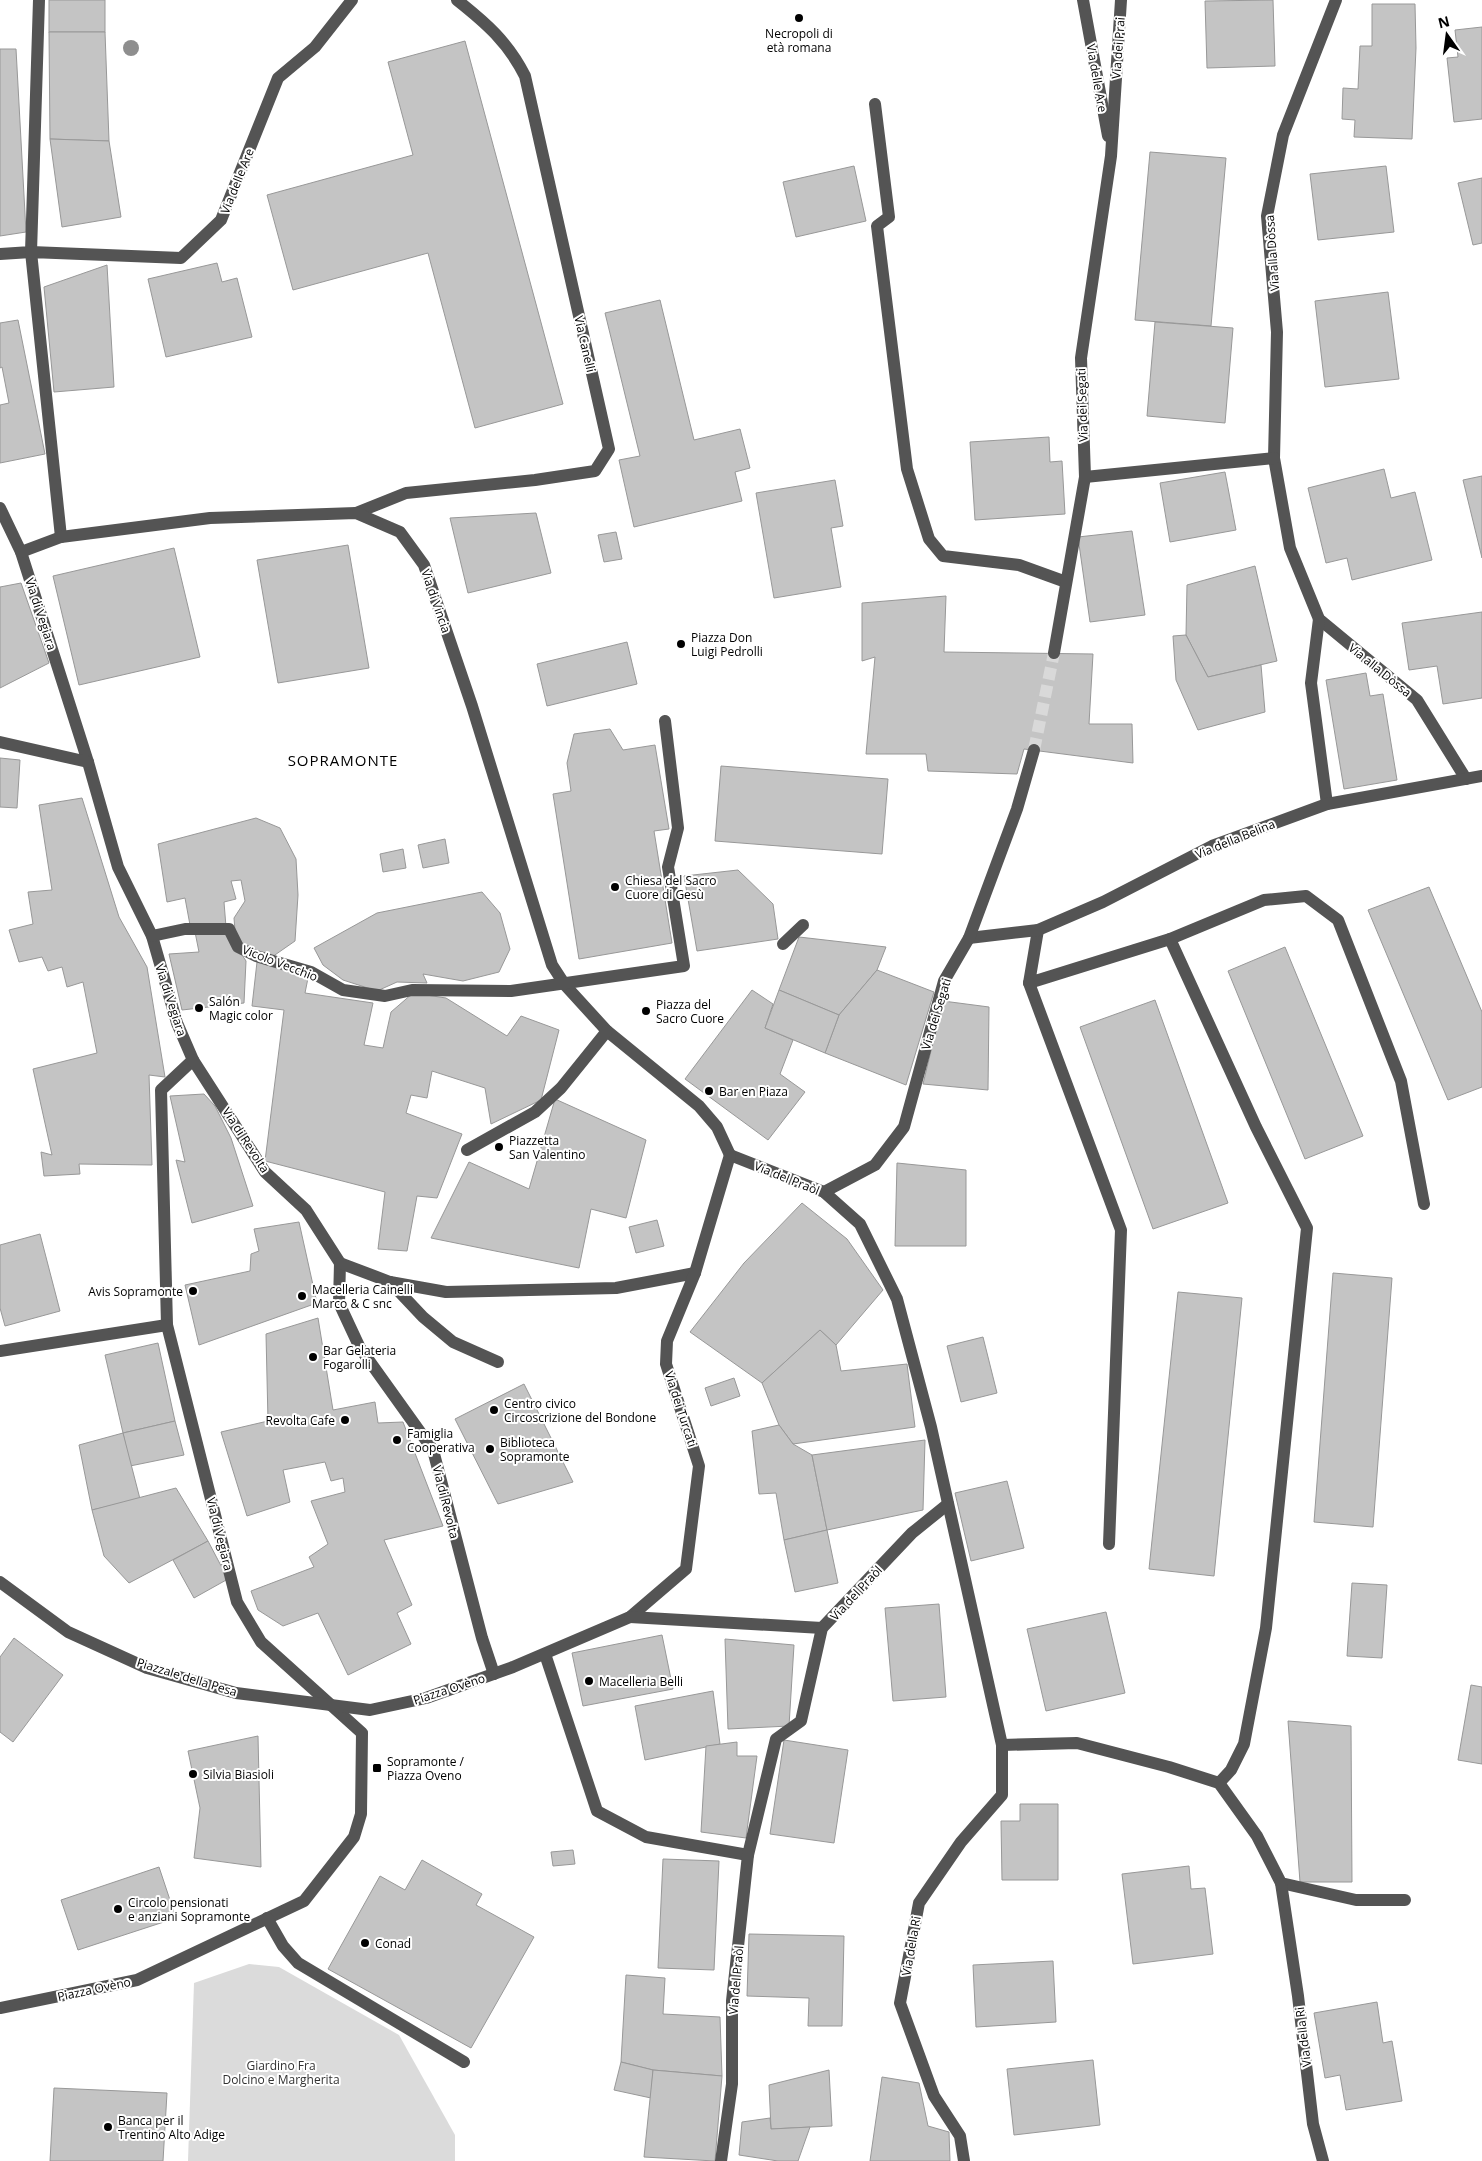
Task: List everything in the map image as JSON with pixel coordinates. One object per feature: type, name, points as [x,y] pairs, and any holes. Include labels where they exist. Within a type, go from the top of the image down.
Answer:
[{"type":"street","points":[[39,0],[31,252],[61,537]]},
{"type":"street","name":"Via delle Are","points":[[0,254],[31,252],[181,258],[221,220],[278,78],[315,48],[352,0]]},
{"type":"street","name":"Via Canelli","points":[[356,513],[406,493],[535,480],[595,470],[609,449],[525,76],[513,53],[487,23],[457,0]]},
{"type":"street","name":"Via delle Are","points":[[1083,0],[1111,156]]},
{"type":"street","name":"Via dei Prai","points":[[1111,156],[1122,0]]},
{"type":"street","name":"Via alla Dòssa","points":[[1336,0],[1283,135],[1268,216],[1277,332],[1274,458],[1290,548],[1319,619],[1417,700],[1466,779]]},
{"type":"street","points":[[875,104],[889,217],[877,226],[907,469],[929,539],[943,556],[1019,566],[1066,582]]},
{"type":"street","name":"Via dei Segati","points":[[1054,653],[1084,477],[1081,358],[1111,156]]},
{"type":"street","points":[[1084,477],[1274,458]]},
{"type":"street","name":"Via di Vegiara","points":[[0,508],[21,552],[88,762],[118,867],[152,936],[177,1024],[193,1060],[161,1090],[167,1325],[237,1602],[261,1642],[335,1707]]},
{"type":"street","name":"Via di Vincia","points":[[21,552],[61,537],[210,518],[356,513],[400,532],[424,565],[472,706],[552,965],[565,985]]},
{"type":"street","name":"Via alla Dòssa","points":[[1319,619],[1311,683],[1327,804]]},
{"type":"street","points":[[565,985],[684,966],[668,867],[678,828],[665,721]]},
{"type":"street","points":[[0,742],[88,762]]},
{"type":"street","name":"Via dei Segati","points":[[824,1192],[875,1165],[904,1127],[944,981],[969,938],[1017,810],[1034,750]]},
{"type":"street","name":"Via della Belina","points":[[969,938],[1038,930],[1103,902],[1212,846],[1327,804],[1482,776]]},
{"type":"street","points":[[1029,983],[1170,939],[1264,900],[1306,896],[1338,920],[1401,1081],[1424,1204]]},
{"type":"street","points":[[783,944],[803,925]]},
{"type":"street","name":"Vicolo Vecchio","points":[[152,936],[185,929],[229,930],[238,947],[256,956],[311,972],[343,990],[385,996],[412,990],[511,991],[565,985]]},
{"type":"street","points":[[1038,930],[1029,983],[1122,1230],[1109,1544]]},
{"type":"street","points":[[1002,1745],[1077,1743],[1169,1767],[1218,1783],[1231,1770],[1244,1744],[1266,1628],[1307,1228],[1256,1128],[1170,939]]},
{"type":"street","points":[[565,985],[607,1031],[698,1106],[717,1127],[730,1155]]},
{"type":"street","points":[[467,1150],[535,1112],[561,1088],[607,1031]]},
{"type":"street","name":"Via di Revolta","points":[[193,1060],[265,1172],[306,1210],[340,1262],[339,1303],[360,1348],[433,1450],[482,1638],[494,1674]]},
{"type":"street","name":"Via del Praòl","points":[[720,2161],[732,2084],[732,2002],[748,1855],[776,1739],[801,1721],[822,1628],[912,1533],[948,1504],[931,1427],[897,1299],[860,1224],[824,1192],[730,1155]]},
{"type":"street","name":"Via dei Turcati","points":[[545,1654],[630,1618],[686,1569],[699,1466],[666,1364],[667,1340],[695,1273],[730,1155]]},
{"type":"street","points":[[340,1262],[390,1282],[446,1292],[616,1288],[695,1273]]},
{"type":"street","points":[[390,1282],[423,1317],[453,1342],[498,1362]]},
{"type":"street","points":[[0,1351],[167,1325]]},
{"type":"street","name":"Via della Ri","points":[[948,1504],[1002,1745],[1002,1795],[961,1842],[919,1903],[900,2003],[934,2096],[960,2136],[964,2161]]},
{"type":"street","name":"Piazzale della Pesa","points":[[0,1582],[68,1632],[147,1668],[236,1693],[335,1707]]},
{"type":"street","name":"Via dei Turcati","points":[[630,1618],[822,1628]]},
{"type":"street","points":[[545,1654],[598,1811],[646,1837],[748,1855]]},
{"type":"street","name":"Piazza Ovèno","points":[[335,1707],[370,1710],[426,1698],[545,1654]]},
{"type":"street","name":"Piazza Ovèno","points":[[0,2008],[137,1980],[304,1901],[354,1837],[361,1814],[362,1733],[335,1707]]},
{"type":"street","name":"Via della Ri","points":[[1218,1783],[1257,1836],[1281,1883],[1298,1996],[1313,2124],[1323,2161]]},
{"type":"street","points":[[1281,1883],[1356,1900],[1405,1900]]},
{"type":"street","points":[[267,1918],[282,1946],[298,1963],[464,2062]]},
{"type":"green space","name":"Giardino Fra Dolcino e Margherita","points":[[249,1964],[279,1967],[399,2035],[455,2135],[455,2161],[188,2161],[194,1983]]},
{"type":"building","points":[[49,0],[105,0],[105,32],[49,32]]},
{"type":"building","points":[[1273,0],[1275,66],[1207,68],[1205,1]]},
{"type":"building","points":[[1372,4],[1415,4],[1416,48],[1412,139],[1354,137],[1355,120],[1342,119],[1343,88],[1358,89],[1360,46],[1372,46]]},
{"type":"building","points":[[1482,27],[1482,119],[1454,122],[1447,58],[1458,57],[1455,30]]},
{"type":"building","points":[[49,32],[105,32],[109,141],[50,139]]},
{"type":"building","points":[[465,41],[563,404],[475,428],[428,253],[293,290],[267,195],[413,155],[388,62]]},
{"type":"building","points":[[0,49],[16,49],[26,232],[0,236]]},
{"type":"building","points":[[50,139],[109,141],[121,217],[62,227]]},
{"type":"building","points":[[1150,152],[1226,158],[1211,326],[1135,320]]},
{"type":"building","points":[[854,166],[866,221],[796,237],[783,182]]},
{"type":"building","points":[[1386,166],[1394,232],[1318,240],[1310,174]]},
{"type":"building","points":[[1482,178],[1482,243],[1473,245],[1458,183]]},
{"type":"building","points":[[217,263],[222,282],[237,278],[252,337],[166,357],[148,279]]},
{"type":"building","points":[[107,265],[114,387],[54,392],[44,287]]},
{"type":"building","points":[[1388,292],[1399,379],[1325,387],[1315,301]]},
{"type":"building","points":[[660,300],[694,440],[740,429],[750,468],[735,472],[742,501],[634,527],[619,460],[640,456],[605,313]]},
{"type":"building","points":[[18,320],[45,454],[0,463],[0,405],[9,403],[2,367],[0,368],[0,323]]},
{"type":"building","points":[[1155,322],[1233,328],[1225,423],[1147,416]]},
{"type":"building","points":[[1049,437],[1050,462],[1062,461],[1065,514],[975,520],[970,442]]},
{"type":"building","points":[[1384,469],[1391,498],[1415,492],[1432,560],[1352,580],[1347,558],[1326,563],[1308,488]]},
{"type":"building","points":[[1225,472],[1236,530],[1170,542],[1160,483]]},
{"type":"building","points":[[1482,476],[1482,558],[1463,480]]},
{"type":"building","points":[[835,480],[843,526],[831,528],[841,587],[774,598],[756,493]]},
{"type":"building","points":[[536,513],[551,573],[468,593],[450,518]]},
{"type":"building","points":[[1132,531],[1145,615],[1090,622],[1078,537]]},
{"type":"building","points":[[616,532],[622,559],[604,562],[598,535]]},
{"type":"building","points":[[348,545],[369,668],[278,683],[257,560]]},
{"type":"building","points":[[174,548],[200,657],[79,685],[53,576]]},
{"type":"building","points":[[1255,566],[1277,661],[1208,677],[1186,635],[1187,585]]},
{"type":"building","points":[[21,583],[49,663],[0,688],[0,587]]},
{"type":"building","points":[[946,596],[944,652],[1093,654],[1089,724],[1132,724],[1133,763],[1024,749],[1017,774],[928,771],[926,754],[866,754],[875,657],[862,661],[862,603]]},
{"type":"building","points":[[1482,612],[1482,698],[1443,704],[1437,666],[1409,670],[1402,623]]},
{"type":"building","points":[[1186,635],[1208,677],[1261,665],[1265,712],[1198,730],[1176,680],[1173,636]]},
{"type":"building","points":[[627,642],[637,684],[547,706],[537,664]]},
{"type":"building","points":[[1366,673],[1370,696],[1383,694],[1397,780],[1344,789],[1326,680]]},
{"type":"building","name":"Chiesa del Sacro Cuore di Gesù","points":[[610,729],[623,750],[655,745],[669,829],[654,831],[672,943],[579,959],[553,794],[571,791],[567,763],[574,734]]},
{"type":"building","points":[[0,758],[20,760],[17,808],[0,807]]},
{"type":"building","points":[[721,766],[888,779],[882,854],[715,841]]},
{"type":"building","points":[[82,798],[119,917],[147,967],[165,1077],[149,1075],[152,1165],[79,1164],[80,1174],[44,1176],[41,1152],[52,1155],[33,1069],[97,1053],[83,982],[67,987],[62,967],[48,971],[42,957],[19,962],[9,930],[33,924],[28,892],[52,890],[39,805]]},
{"type":"building","points":[[256,818],[280,828],[296,859],[298,895],[295,941],[272,957],[236,943],[234,918],[245,901],[241,880],[231,881],[236,899],[224,902],[226,927],[190,925],[185,898],[167,902],[158,844]]},
{"type":"building","points":[[445,839],[449,863],[423,868],[418,845]]},
{"type":"building","points":[[403,849],[406,868],[383,872],[380,854]]},
{"type":"building","points":[[738,870],[773,904],[778,939],[697,951],[684,876]]},
{"type":"building","points":[[1429,887],[1482,1012],[1482,1087],[1448,1100],[1368,910]]},
{"type":"building","points":[[482,892],[500,913],[510,949],[499,972],[463,981],[423,974],[427,983],[397,982],[377,991],[343,980],[323,965],[314,948],[377,913]]},
{"type":"building","points":[[195,932],[227,932],[246,961],[244,1003],[182,1010],[169,954],[199,952]]},
{"type":"building","points":[[799,937],[886,947],[877,970],[839,1015],[779,990]]},
{"type":"building","points":[[1285,947],[1363,1136],[1305,1159],[1228,971]]},
{"type":"building","points":[[257,962],[308,978],[305,993],[373,1003],[364,1045],[383,1048],[391,1012],[413,993],[446,998],[507,1036],[521,1016],[559,1030],[541,1100],[491,1124],[485,1088],[432,1071],[427,1098],[411,1095],[406,1113],[462,1134],[437,1198],[417,1196],[407,1251],[378,1249],[385,1192],[265,1161],[284,1010],[252,1006]]},
{"type":"building","points":[[877,970],[934,992],[906,1085],[825,1053],[839,1015]]},
{"type":"building","points":[[752,990],[773,1004],[765,1028],[793,1040],[780,1074],[805,1092],[768,1140],[685,1079]]},
{"type":"building","points":[[779,990],[839,1015],[825,1053],[765,1028]]},
{"type":"building","points":[[1155,1000],[1228,1203],[1153,1229],[1080,1027]]},
{"type":"building","points":[[943,1001],[989,1007],[988,1090],[923,1084]]},
{"type":"building","points":[[204,1094],[215,1106],[231,1138],[253,1206],[192,1223],[176,1160],[185,1162],[170,1096]]},
{"type":"building","points":[[555,1099],[646,1140],[626,1218],[591,1209],[579,1268],[431,1238],[469,1162],[529,1189]]},
{"type":"building","points":[[897,1163],[966,1170],[966,1246],[895,1246]]},
{"type":"building","points":[[802,1203],[847,1239],[883,1290],[836,1345],[820,1330],[762,1383],[690,1332],[744,1263]]},
{"type":"building","points":[[657,1220],[664,1246],[636,1253],[629,1227]]},
{"type":"building","points":[[299,1222],[317,1303],[199,1345],[185,1285],[250,1271],[251,1254],[259,1251],[254,1229]]},
{"type":"building","points":[[40,1234],[60,1311],[5,1326],[0,1308],[0,1245]]},
{"type":"building","points":[[1333,1273],[1392,1278],[1373,1527],[1314,1522]]},
{"type":"building","points":[[1178,1292],[1242,1298],[1214,1576],[1149,1569]]},
{"type":"building","points":[[318,1318],[333,1410],[375,1402],[378,1423],[403,1422],[443,1526],[384,1540],[412,1605],[397,1613],[411,1644],[348,1675],[318,1613],[283,1626],[258,1610],[251,1591],[314,1567],[309,1557],[328,1544],[311,1501],[345,1492],[343,1478],[331,1481],[325,1462],[283,1470],[290,1502],[247,1516],[221,1432],[268,1421],[266,1334]]},
{"type":"building","points":[[820,1330],[836,1345],[841,1371],[907,1364],[915,1427],[793,1444],[779,1425],[762,1383]]},
{"type":"building","points":[[983,1337],[997,1393],[961,1402],[947,1346]]},
{"type":"building","points":[[158,1343],[175,1421],[123,1433],[105,1355]]},
{"type":"building","points":[[734,1378],[740,1396],[711,1406],[705,1388]]},
{"type":"building","points":[[524,1384],[573,1482],[498,1504],[455,1419]]},
{"type":"building","points":[[175,1421],[184,1455],[130,1466],[123,1433]]},
{"type":"building","points":[[779,1425],[793,1444],[812,1455],[827,1530],[784,1540],[776,1493],[759,1494],[752,1431]]},
{"type":"building","points":[[123,1433],[140,1499],[92,1510],[79,1445]]},
{"type":"building","points":[[925,1440],[923,1510],[827,1530],[812,1455]]},
{"type":"building","points":[[1007,1481],[1024,1548],[971,1561],[955,1493]]},
{"type":"building","points":[[176,1488],[208,1541],[129,1583],[104,1556],[92,1510]]},
{"type":"building","points":[[827,1530],[838,1583],[795,1592],[784,1540]]},
{"type":"building","points":[[208,1541],[228,1579],[194,1598],[173,1560]]},
{"type":"building","points":[[1352,1583],[1387,1585],[1382,1658],[1347,1656]]},
{"type":"building","points":[[939,1604],[946,1697],[893,1701],[885,1608]]},
{"type":"building","points":[[1106,1612],[1125,1693],[1046,1711],[1027,1629]]},
{"type":"building","points":[[662,1635],[673,1689],[583,1706],[572,1653]]},
{"type":"building","points":[[14,1638],[63,1675],[13,1742],[0,1732],[0,1657]]},
{"type":"building","points":[[725,1639],[794,1645],[789,1726],[728,1729]]},
{"type":"building","points":[[1471,1685],[1482,1687],[1482,1764],[1458,1760]]},
{"type":"building","points":[[713,1691],[720,1744],[645,1760],[635,1706]]},
{"type":"building","points":[[1288,1721],[1351,1726],[1352,1882],[1300,1882]]},
{"type":"building","points":[[258,1736],[261,1867],[194,1858],[200,1808],[188,1751]]},
{"type":"building","points":[[784,1740],[848,1750],[834,1843],[770,1834]]},
{"type":"building","points":[[737,1742],[737,1756],[757,1756],[746,1838],[701,1832],[706,1746]]},
{"type":"building","points":[[1020,1804],[1058,1804],[1058,1880],[1002,1880],[1001,1821],[1020,1821]]},
{"type":"building","points":[[573,1850],[575,1864],[553,1866],[551,1852]]},
{"type":"building","points":[[663,1859],[719,1861],[714,1970],[658,1968]]},
{"type":"building","points":[[422,1860],[482,1894],[476,1905],[534,1937],[471,2048],[328,1969],[380,1876],[405,1890]]},
{"type":"building","points":[[1189,1866],[1191,1889],[1205,1888],[1213,1954],[1133,1964],[1122,1874]]},
{"type":"building","name":"Circolo pensionati e anziani Sopramonte","points":[[159,1867],[176,1918],[78,1950],[61,1900]]},
{"type":"building","points":[[749,1934],[844,1936],[842,2026],[808,2026],[809,1998],[747,1996]]},
{"type":"building","points":[[1053,1961],[1056,2022],[976,2027],[973,1965]]},
{"type":"building","points":[[626,1975],[665,1978],[663,2014],[720,2017],[722,2076],[653,2070],[621,2062]]},
{"type":"building","points":[[1377,2002],[1383,2043],[1392,2041],[1402,2101],[1346,2110],[1340,2075],[1325,2078],[1314,2013]]},
{"type":"building","points":[[1093,2060],[1100,2125],[1014,2135],[1007,2069]]},
{"type":"building","points":[[621,2062],[653,2070],[651,2098],[614,2090]]},
{"type":"building","points":[[653,2070],[722,2076],[715,2161],[644,2157]]},
{"type":"building","points":[[829,2070],[832,2126],[771,2129],[769,2085]]},
{"type":"building","points":[[882,2077],[919,2083],[928,2126],[949,2132],[950,2161],[870,2161]]},
{"type":"building","name":"Banca per il Trentino Alto Adige","points":[[54,2088],[167,2093],[163,2161],[50,2161]]},
{"type":"building","points":[[770,2118],[771,2129],[810,2127],[798,2161],[778,2161],[739,2155],[742,2122]]},
{"type":"tunnel","points":[[1034,750],[1054,653]]},
{"type":"place","name":"Necropoli di età romana","points":[[799,18]]},
{"type":"place","name":"Piazza Don Luigi Pedrolli","points":[[681,644]]},
{"type":"place","name":"Chiesa del Sacro Cuore di Gesù","points":[[615,887]]},
{"type":"place","name":"Salón Magic color","points":[[199,1008]]},
{"type":"place","name":"Piazza del Sacro Cuore","points":[[646,1011]]},
{"type":"place","name":"Bar en Piaza","points":[[709,1091]]},
{"type":"place","name":"Piazzetta San Valentino","points":[[499,1147]]},
{"type":"place","name":"Avis Sopramonte","points":[[193,1291]]},
{"type":"place","name":"Macelleria Cainelli Marco & C snc","points":[[302,1296]]},
{"type":"place","name":"Bar Gelateria Fogarolli","points":[[313,1357]]},
{"type":"place","name":"Centro civico Circoscrizione del Bondone","points":[[494,1410]]},
{"type":"place","name":"Revolta Cafe","points":[[345,1420]]},
{"type":"place","name":"Famiglia Cooperativa","points":[[397,1440]]},
{"type":"place","name":"Biblioteca Sopramonte","points":[[490,1449]]},
{"type":"place","name":"Macelleria Belli","points":[[589,1681]]},
{"type":"place","name":"Sopramonte / Piazza Oveno","points":[[377,1768]]},
{"type":"place","name":"Silvia Biasioli","points":[[193,1774]]},
{"type":"place","name":"Circolo pensionati e anziani Sopramonte","points":[[118,1909]]},
{"type":"place","name":"Conad","points":[[365,1943]]},
{"type":"place","name":"Banca per il Trentino Alto Adige","points":[[108,2127]]},
{"type":"district","name":"SOPRAMONTE","points":[[343,760]]}]
